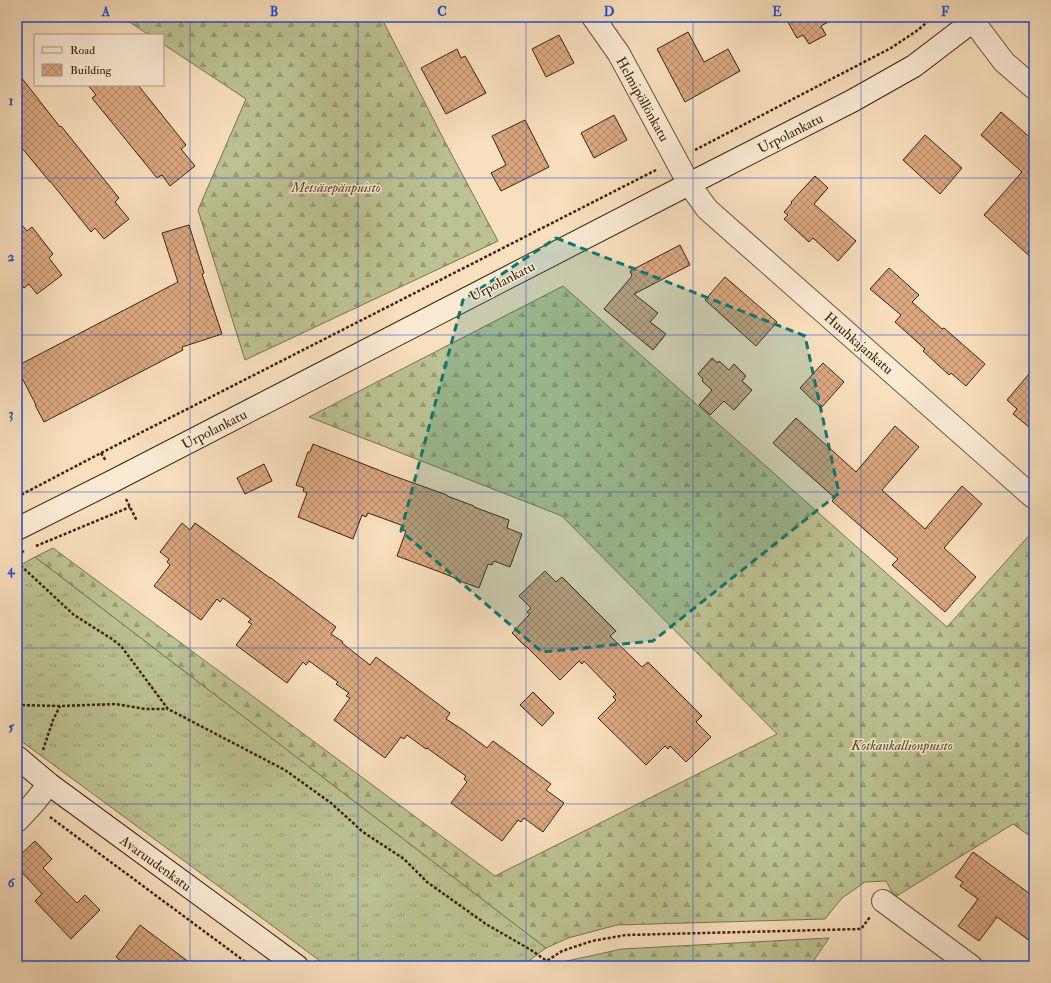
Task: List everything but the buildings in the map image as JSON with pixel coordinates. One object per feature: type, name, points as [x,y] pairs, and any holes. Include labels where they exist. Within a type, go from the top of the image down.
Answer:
[{"type":"street","name":"Helmipöllönkatu","points":[[593,17],[619,54],[689,184]]},
{"type":"street","points":[[973,18],[1004,62],[1034,88]]},
{"type":"street","name":"Urpolankatu","points":[[17,529],[129,473],[852,101],[914,66],[973,18]]},
{"type":"street","name":"Huuhkajankatu","points":[[689,184],[707,209],[1033,497]]},
{"type":"street","name":"Avaruudenkatu","points":[[25,764],[49,784],[298,966]]},
{"type":"street","points":[[17,821],[49,784]]},
{"type":"street","points":[[883,901],[971,966]]},
{"type":"path","points":[[17,497],[891,48],[918,30],[933,17]]},
{"type":"path","points":[[32,548],[130,507]]},
{"type":"path","points":[[17,554],[25,551]]},
{"type":"path","points":[[17,562],[74,615],[121,646],[168,709],[285,770],[331,803],[363,832],[404,858],[427,882],[486,924],[531,950],[554,966]]},
{"type":"path","points":[[17,705],[60,706],[116,704],[145,709],[168,709]]},
{"type":"path","points":[[25,764],[42,756],[53,720],[60,706]]},
{"type":"path","points":[[33,804],[251,966]]},
{"type":"path","points":[[540,966],[562,951],[584,943],[626,935],[861,929],[883,901]]},
{"type":"highlighted area","points":[[556,238],[805,336],[839,493],[653,641],[542,652],[401,531],[463,300]]},
{"type":"green space","name":"Metsäsepänpuisto","points":[[122,17],[381,17],[498,241],[245,360],[198,210],[246,99],[164,45],[164,34],[148,34]]},
{"type":"green space","name":"Kotkankallionpuisto","points":[[563,286],[947,627],[1034,530],[1034,839],[1013,824],[895,897],[886,881],[865,882],[842,898],[825,919],[617,925],[568,938],[546,948],[35,557],[53,548],[495,876],[777,734],[562,516],[309,417]]},
{"type":"green space","points":[[35,557],[546,948],[522,966],[327,966],[17,738],[17,567]]},
{"type":"green space","points":[[829,938],[810,966],[560,966],[567,961],[622,949]]}]
